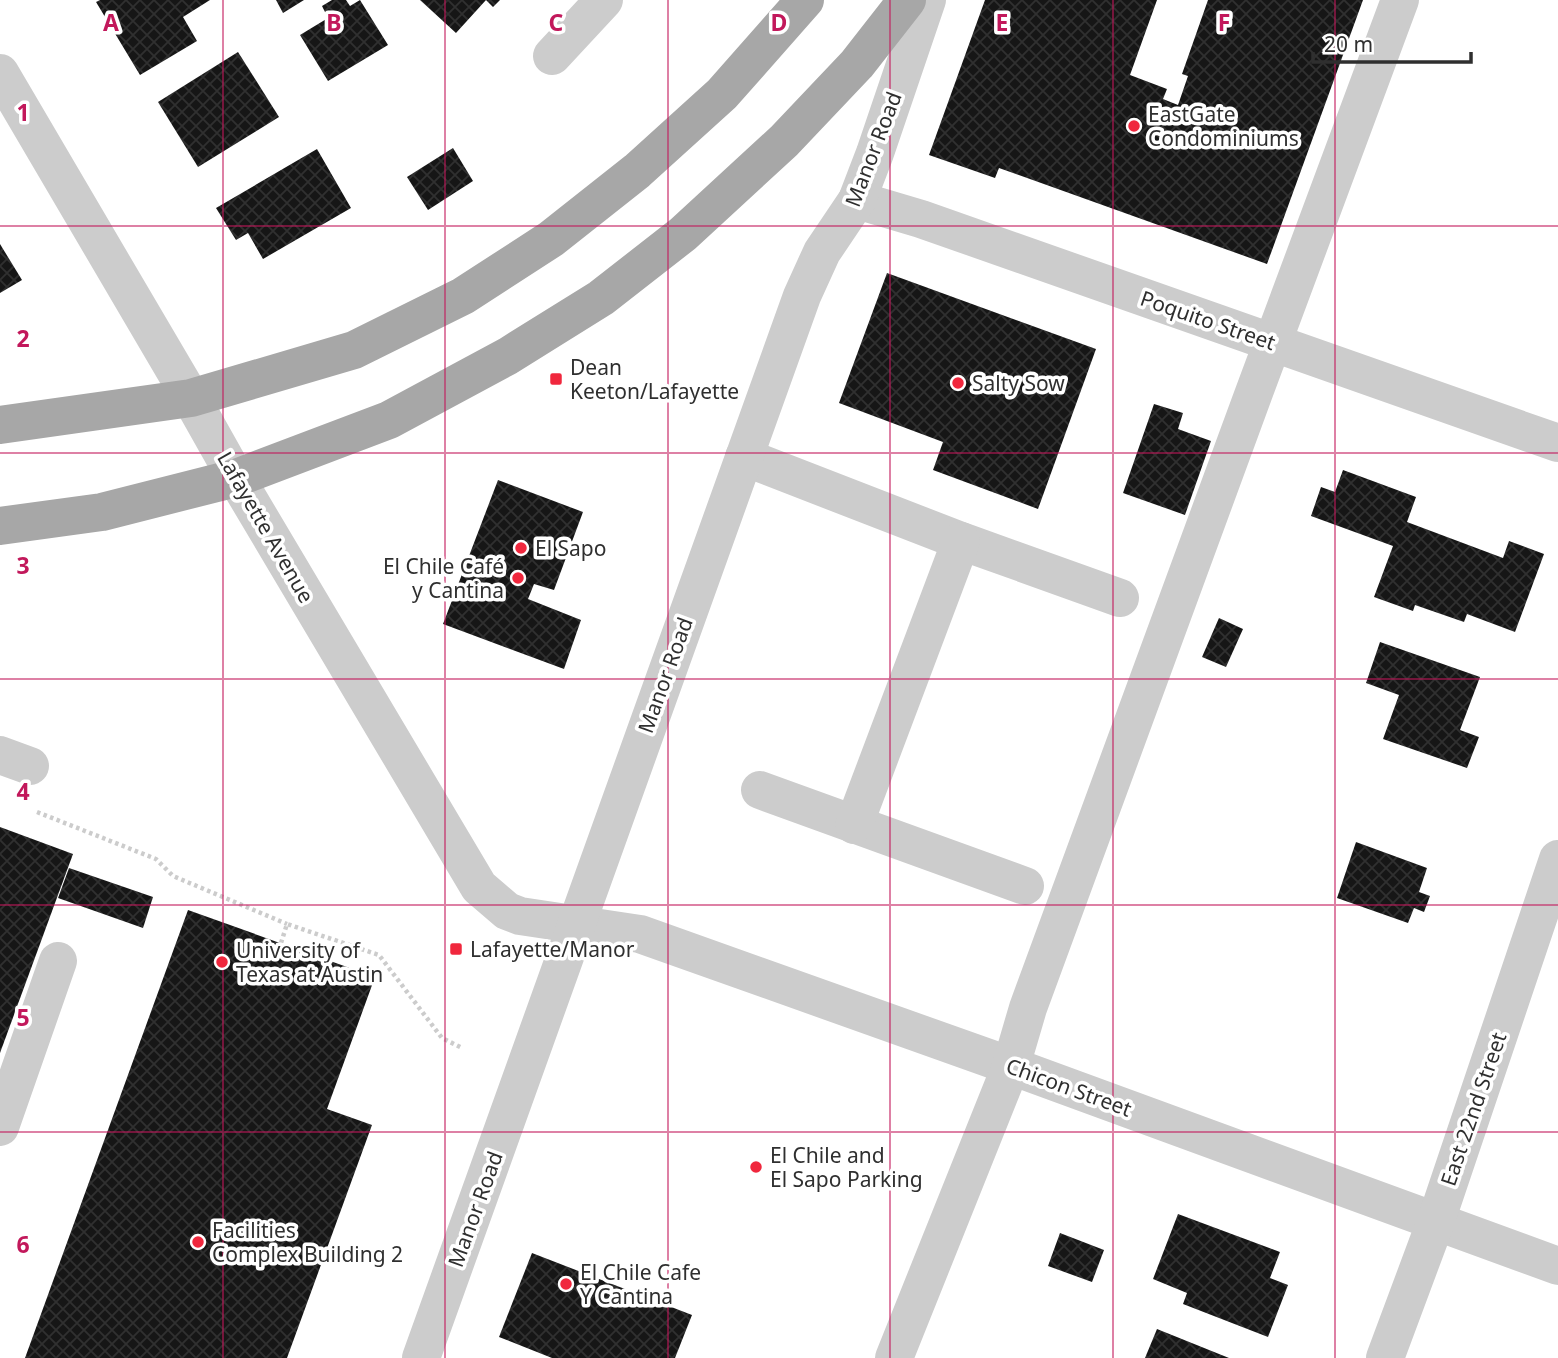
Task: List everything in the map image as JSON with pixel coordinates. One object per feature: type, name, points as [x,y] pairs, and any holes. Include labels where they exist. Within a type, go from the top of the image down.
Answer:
[{"type":"main road","points":[[0,425],[191,398],[354,350],[463,296],[540,246],[637,171],[722,94],[805,0]]},
{"type":"main road","points":[[0,526],[102,512],[236,478],[390,420],[508,356],[601,298],[683,234],[779,146],[857,64],[907,0]]},
{"type":"street","points":[[552,56],[604,0]]},
{"type":"street","name":"Manor Road","points":[[421,1358],[802,296],[822,252],[857,200],[927,0]]},
{"type":"street","points":[[894,1358],[1011,1066],[1033,995],[1400,0]]},
{"type":"street","name":"Lafayette Avenue","points":[[0,73],[479,887],[507,911],[520,916],[576,925]]},
{"type":"street","name":"Poquito Street","points":[[857,200],[921,219],[1558,443]]},
{"type":"street","points":[[744,457],[961,541],[1120,598]]},
{"type":"street","points":[[854,824],[961,541]]},
{"type":"street","points":[[760,790],[1025,886]]},
{"type":"street","name":"East 22nd Street","points":[[1385,1358],[1436,1221],[1558,859]]},
{"type":"street","name":"Chicon Street","points":[[576,925],[640,934],[1558,1266]]},
{"type":"street","points":[[0,1126],[58,961]]},
{"type":"path","points":[[36,812],[156,859],[173,876],[287,924],[379,955],[442,1038],[462,1048]]},
{"type":"path","points":[[281,943],[287,924]]},
{"type":"building","points":[[210,0],[183,17],[197,41],[140,75],[96,2]]},
{"type":"building","points":[[276,0],[304,0],[283,13]]},
{"type":"building","points":[[332,0],[346,0],[350,6],[360,0],[388,45],[328,81],[300,35],[328,18],[322,6]]},
{"type":"building","points":[[420,0],[486,0],[456,33]]},
{"type":"building","points":[[486,0],[500,0],[493,7]]},
{"type":"building","name":"EastGate Condominiums","points":[[985,0],[1157,0],[1130,75],[1167,89],[1163,99],[1178,105],[1188,76],[1182,74],[1208,0],[1363,0],[1267,264],[999,168],[995,178],[929,155]]},
{"type":"building","points":[[238,52],[279,117],[198,167],[158,102]]},
{"type":"building","points":[[453,148],[473,181],[428,210],[407,177]]},
{"type":"building","points":[[317,149],[351,208],[263,259],[248,233],[236,240],[216,208]]},
{"type":"building","points":[[0,244],[22,280],[0,293]]},
{"type":"building","points":[[887,273],[1096,349],[1038,509],[933,470],[943,442],[839,403]]},
{"type":"building","points":[[1154,404],[1183,413],[1178,429],[1211,441],[1185,515],[1123,493]]},
{"type":"building","points":[[1343,470],[1416,497],[1407,522],[1503,558],[1509,541],[1544,554],[1515,632],[1467,614],[1464,622],[1415,605],[1413,611],[1374,597],[1393,546],[1311,516],[1321,487],[1335,492]]},
{"type":"building","name":"El Sapo","points":[[498,480],[583,512],[554,590],[534,584],[528,599],[581,620],[564,669],[443,624]]},
{"type":"building","points":[[1219,618],[1243,629],[1226,667],[1202,657]]},
{"type":"building","points":[[1380,642],[1480,677],[1460,730],[1479,737],[1467,768],[1383,739],[1399,695],[1366,683]]},
{"type":"building","points":[[0,827],[73,854],[0,1053]]},
{"type":"building","points":[[1356,842],[1427,868],[1419,892],[1430,896],[1424,912],[1414,908],[1408,923],[1337,898]]},
{"type":"building","points":[[69,868],[153,897],[143,928],[58,898]]},
{"type":"building","name":"Facilities Complex Building 2","points":[[188,910],[375,977],[327,1109],[372,1125],[287,1358],[25,1358]]},
{"type":"building","points":[[1178,1214],[1280,1252],[1270,1278],[1288,1285],[1268,1337],[1183,1304],[1187,1293],[1153,1279]]},
{"type":"building","points":[[1060,1233],[1104,1250],[1092,1282],[1048,1266]]},
{"type":"building","name":"El Chile Cafe Y Cantina","points":[[532,1253],[692,1315],[675,1358],[552,1358],[499,1337]]},
{"type":"building","points":[[1157,1329],[1229,1358],[1145,1358]]},
{"type":"place","name":"EastGate Condominiums","points":[[1134,126]]},
{"type":"place","name":"Dean Keeton/Lafayette","points":[[556,379]]},
{"type":"place","name":"Salty Sow","points":[[958,383]]},
{"type":"place","name":"El Sapo","points":[[521,548]]},
{"type":"place","name":"El Chile Café y Cantina","points":[[518,578]]},
{"type":"place","name":"Lafayette/Manor","points":[[456,949]]},
{"type":"place","name":"University of Texas at Austin","points":[[222,962]]},
{"type":"place","name":"El Chile and El Sapo Parking","points":[[756,1167]]},
{"type":"place","name":"Facilities Complex Building 2","points":[[198,1242]]},
{"type":"place","name":"El Chile Cafe Y Cantina","points":[[566,1284]]}]
